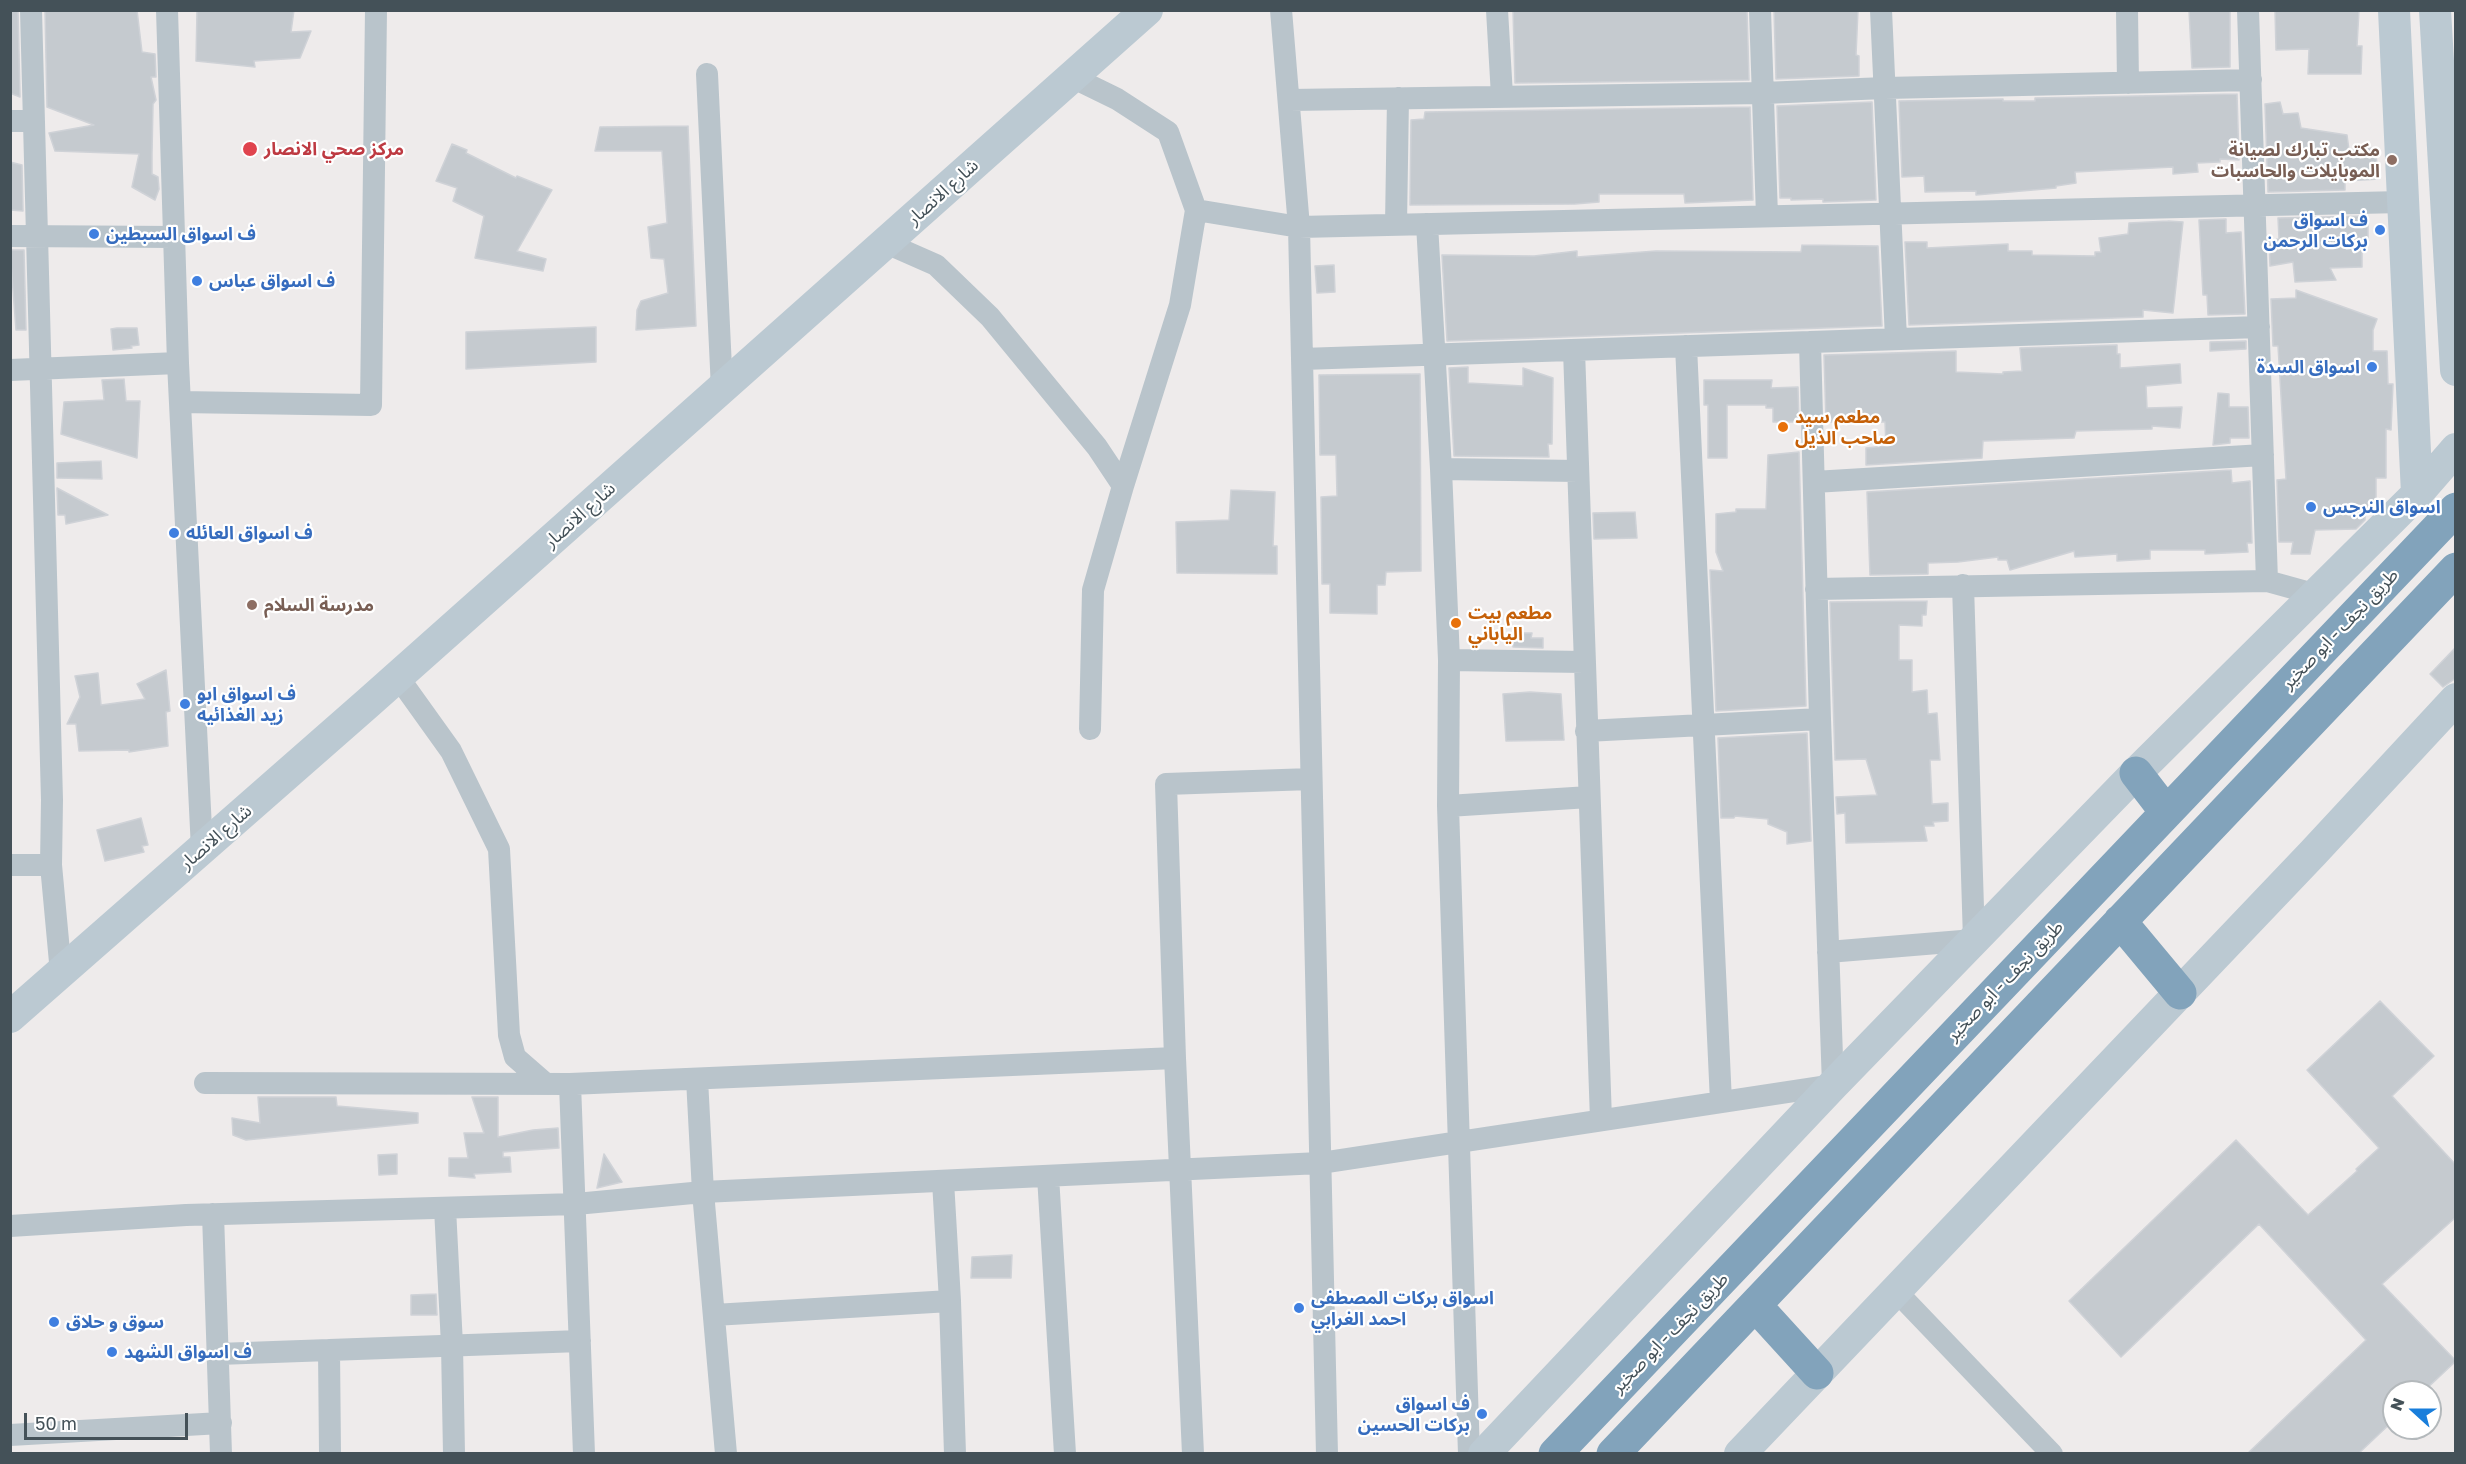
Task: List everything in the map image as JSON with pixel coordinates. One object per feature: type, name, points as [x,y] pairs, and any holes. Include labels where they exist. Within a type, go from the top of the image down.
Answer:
[{"type":"highway","name":"طريق نجف - ابو صخير","points":[[1555,1454],[2456,509]]},
{"type":"highway","points":[[1613,1454],[2447,578],[2421,556],[2412,553]]},
{"type":"highway","points":[[2136,773],[2166,812]]},
{"type":"highway","points":[[2120,921],[2180,993]]},
{"type":"highway","points":[[1755,1305],[1817,1373]]},
{"type":"main road","name":"شارع الانصار","points":[[10,1017],[398,677],[1147,10]]},
{"type":"main road","points":[[2394,10],[2417,494]]},
{"type":"main road","points":[[2435,10],[2448,120],[2456,369]]},
{"type":"main road","points":[[1484,1454],[1833,1085],[2136,773],[2417,494],[2456,449]]},
{"type":"main road","points":[[1740,1454],[2313,853],[2456,699]]},
{"type":"street","points":[[31,10],[35,236],[52,800],[51,865],[61,973]]},
{"type":"street","points":[[167,10],[178,363],[202,849]]},
{"type":"street","points":[[180,402],[371,405],[376,10]]},
{"type":"street","points":[[1281,10],[1299,227],[1327,1454]]},
{"type":"street","points":[[1497,10],[1502,96]]},
{"type":"street","points":[[1760,10],[1767,216]]},
{"type":"street","points":[[1881,10],[1896,339]]},
{"type":"street","points":[[2127,10],[2128,82]]},
{"type":"street","points":[[2248,10],[2267,581]]},
{"type":"street","points":[[707,74],[722,389]]},
{"type":"street","points":[[1072,77],[1117,99],[1167,132],[1196,210],[1180,305],[1093,590],[1090,729]]},
{"type":"street","points":[[1290,100],[1763,93],[2251,80]]},
{"type":"street","points":[[1396,225],[1398,98]]},
{"type":"street","points":[[10,121],[34,121]]},
{"type":"street","points":[[1196,210],[1299,227],[2402,202]]},
{"type":"street","points":[[1427,224],[1449,660],[1448,806],[1469,1454]]},
{"type":"street","points":[[10,236],[174,237]]},
{"type":"street","points":[[886,243],[936,265],[990,317],[1097,447],[1123,486]]},
{"type":"street","points":[[1302,359],[2259,327]]},
{"type":"street","points":[[10,1226],[213,1214],[576,1204],[703,1192],[1320,1163],[1833,1085],[1810,342]]},
{"type":"street","points":[[1686,346],[1720,1102]]},
{"type":"street","points":[[1574,350],[1601,1120]]},
{"type":"street","points":[[10,370],[178,363]]},
{"type":"street","points":[[1814,482],[2263,456]]},
{"type":"street","points":[[1441,469],[1578,471]]},
{"type":"street","points":[[1816,589],[2267,581],[2314,594]]},
{"type":"street","points":[[1828,952],[1974,940],[1963,585]]},
{"type":"street","points":[[1449,660],[1584,662]]},
{"type":"street","points":[[398,677],[451,751],[499,849],[509,1035],[515,1057],[546,1084]]},
{"type":"street","points":[[1586,731],[1820,719]]},
{"type":"street","points":[[1193,1454],[1166,784],[1311,779]]},
{"type":"street","points":[[1448,806],[1589,797]]},
{"type":"street","points":[[10,865],[51,865]]},
{"type":"street","points":[[205,1083],[570,1084],[1176,1058]]},
{"type":"street","points":[[697,1079],[703,1192],[726,1454]]},
{"type":"street","points":[[570,1084],[584,1454]]},
{"type":"street","points":[[1048,1176],[1065,1454]]},
{"type":"street","points":[[943,1181],[955,1454]]},
{"type":"street","points":[[445,1208],[452,1345],[454,1454]]},
{"type":"street","points":[[213,1214],[221,1454]]},
{"type":"street","points":[[1896,1291],[2052,1454]]},
{"type":"street","points":[[714,1315],[950,1301]]},
{"type":"street","points":[[218,1354],[580,1341]]},
{"type":"street","points":[[329,1350],[330,1454]]},
{"type":"street","points":[[10,1435],[220,1423]]},
{"type":"building","points":[[10,10],[18,10],[20,97],[10,93]]},
{"type":"building","points":[[45,10],[137,10],[142,52],[155,54],[156,77],[151,77],[156,100],[153,104],[152,174],[158,177],[159,189],[155,200],[132,187],[139,154],[55,151],[49,133],[94,125],[47,107]]},
{"type":"building","points":[[197,10],[294,10],[291,32],[311,31],[300,58],[254,61],[255,67],[196,61]]},
{"type":"building","points":[[1513,10],[1747,10],[1749,80],[1515,83]]},
{"type":"building","points":[[1774,10],[1858,10],[1856,55],[1859,56],[1859,76],[1776,79]]},
{"type":"building","points":[[2189,10],[2230,10],[2230,67],[2192,68]]},
{"type":"building","points":[[2275,10],[2359,10],[2357,46],[2362,46],[2361,74],[2308,74],[2309,49],[2276,50]]},
{"type":"building","points":[[2237,94],[2239,160],[2220,159],[2220,162],[2197,163],[2198,172],[2173,174],[2173,167],[2075,172],[2076,183],[2056,186],[2056,188],[1976,195],[1976,191],[1925,192],[1924,176],[1902,177],[1899,101],[2003,99],[2003,101],[2035,101],[2035,98]]},
{"type":"building","points":[[1872,102],[1876,200],[1823,202],[1823,199],[1780,198],[1777,106]]},
{"type":"building","points":[[2280,102],[2283,114],[2298,113],[2301,128],[2347,135],[2349,150],[2375,148],[2379,179],[2345,181],[2345,190],[2268,192],[2265,104]]},
{"type":"building","points":[[1750,107],[1753,200],[1685,203],[1684,194],[1599,194],[1599,202],[1575,204],[1410,205],[1411,120],[1424,119],[1425,112]]},
{"type":"building","points":[[688,126],[696,326],[636,330],[637,310],[641,301],[668,293],[664,259],[651,258],[648,227],[667,223],[662,151],[595,151],[600,127]]},
{"type":"building","points":[[452,144],[516,178],[517,176],[552,190],[517,251],[546,259],[543,271],[475,258],[484,216],[453,201],[457,188],[436,181]]},
{"type":"building","points":[[10,162],[22,165],[23,211],[10,210]]},
{"type":"building","points":[[2368,216],[2368,244],[2362,244],[2362,267],[2330,268],[2336,280],[2295,282],[2293,262],[2270,266],[2269,240],[2279,239],[2278,218]]},
{"type":"building","points":[[2226,219],[2226,233],[2241,232],[2245,314],[2208,315],[2207,295],[2203,295],[2199,220]]},
{"type":"building","points":[[2183,222],[2173,313],[2143,310],[2143,317],[1909,325],[1905,242],[1927,242],[1927,248],[2008,244],[2008,251],[2032,251],[2032,255],[2095,256],[2095,252],[2101,252],[2099,238],[2128,234],[2129,223]]},
{"type":"building","points":[[1802,245],[1878,246],[1882,326],[1447,341],[1442,255],[1534,256],[1577,251],[1577,257],[1656,251],[1801,252]]},
{"type":"building","points":[[10,250],[24,250],[26,330],[16,330]]},
{"type":"building","points":[[1334,265],[1335,292],[1317,293],[1315,266]]},
{"type":"building","points":[[2296,290],[2377,319],[2373,330],[2373,351],[2387,351],[2388,384],[2393,384],[2391,430],[2386,429],[2386,478],[2376,478],[2376,509],[2373,512],[2365,512],[2365,520],[2356,529],[2315,530],[2310,554],[2291,554],[2293,542],[2279,542],[2277,480],[2286,479],[2278,346],[2273,346],[2271,299],[2296,298]]},
{"type":"building","points":[[596,327],[596,362],[466,369],[466,332]]},
{"type":"building","points":[[137,328],[139,345],[113,350],[111,329]]},
{"type":"building","points":[[2246,341],[2246,349],[2210,351],[2210,342]]},
{"type":"building","points":[[2117,345],[2117,354],[2120,354],[2120,368],[2180,364],[2181,383],[2146,386],[2147,408],[2182,407],[2180,428],[2152,426],[2152,429],[2076,431],[2074,438],[1983,441],[1982,458],[1866,465],[1866,448],[1886,446],[1885,422],[1826,422],[1824,355],[1956,351],[1956,372],[2003,374],[2003,372],[2022,371],[2020,348]]},
{"type":"building","points":[[1468,367],[1468,383],[1523,386],[1523,368],[1553,378],[1552,444],[1548,444],[1549,457],[1454,456],[1449,368]]},
{"type":"building","points":[[1420,374],[1421,571],[1386,572],[1385,585],[1377,585],[1377,614],[1330,613],[1330,584],[1322,584],[1321,497],[1337,496],[1336,455],[1320,455],[1319,375]]},
{"type":"building","points":[[124,379],[126,401],[140,401],[137,458],[61,434],[64,402],[104,400],[102,380]]},
{"type":"building","points":[[1704,380],[1772,380],[1771,388],[1798,387],[1799,422],[1773,422],[1773,408],[1766,408],[1766,405],[1727,405],[1727,458],[1708,458],[1708,405],[1704,405]]},
{"type":"building","points":[[2218,393],[2229,394],[2229,407],[2248,407],[2249,438],[2230,438],[2230,443],[2213,445]]},
{"type":"building","points":[[1799,452],[1806,706],[1716,711],[1710,570],[1723,571],[1716,552],[1716,514],[1736,512],[1736,509],[1766,509],[1768,455]]},
{"type":"building","points":[[101,461],[102,479],[57,478],[57,463]]},
{"type":"building","points":[[2231,470],[2232,483],[2250,481],[2252,543],[2247,543],[2248,552],[2205,554],[2205,550],[2150,550],[2150,559],[2117,561],[2117,554],[2075,557],[2074,551],[2010,570],[2007,560],[1998,560],[1998,557],[1928,563],[1928,574],[1870,575],[1867,492]]},
{"type":"building","points":[[57,488],[108,515],[66,524],[65,515],[58,515]]},
{"type":"building","points":[[1231,490],[1275,492],[1273,546],[1277,546],[1277,574],[1177,573],[1176,522],[1229,520]]},
{"type":"building","points":[[1635,512],[1637,538],[1594,539],[1593,513]]},
{"type":"building","points":[[1927,601],[1926,615],[1922,615],[1922,626],[1899,625],[1899,660],[1912,660],[1912,692],[1927,690],[1928,714],[1937,713],[1940,760],[1930,760],[1932,804],[1948,803],[1948,821],[1933,822],[1934,826],[1924,826],[1927,841],[1846,843],[1845,813],[1837,814],[1836,797],[1877,795],[1866,759],[1835,760],[1830,602]]},
{"type":"building","points":[[1513,633],[1532,633],[1531,638],[1543,638],[1543,648],[1513,647]]},
{"type":"building","points":[[2456,647],[2456,678],[2443,687],[2430,674]]},
{"type":"building","points":[[166,670],[170,711],[166,712],[168,746],[129,752],[129,750],[79,751],[76,724],[67,724],[80,697],[75,676],[98,673],[101,705],[145,699],[137,684]]},
{"type":"building","points":[[1530,692],[1561,694],[1564,740],[1506,741],[1503,694]]},
{"type":"building","points":[[1807,733],[1811,841],[1787,844],[1787,832],[1768,824],[1768,819],[1735,816],[1734,818],[1721,818],[1718,738]]},
{"type":"building","points":[[141,818],[148,845],[142,846],[144,852],[105,861],[97,830]]},
{"type":"building","points":[[2380,1001],[2434,1056],[2392,1096],[2456,1165],[2456,1217],[2382,1284],[2456,1361],[2436,1380],[2382,1380],[2382,1431],[2358,1454],[2247,1454],[2366,1340],[2259,1224],[2121,1357],[2069,1301],[2236,1140],[2308,1215],[2357,1171],[2356,1169],[2379,1148],[2307,1070]]},
{"type":"building","points":[[258,1097],[336,1097],[337,1106],[418,1113],[418,1123],[246,1140],[233,1135],[232,1118],[260,1123]]},
{"type":"building","points":[[472,1097],[498,1097],[498,1137],[558,1128],[559,1148],[503,1152],[503,1157],[510,1157],[511,1172],[474,1174],[475,1178],[449,1176],[449,1158],[468,1158],[464,1133],[484,1133]]},
{"type":"building","points":[[397,1154],[397,1174],[379,1175],[378,1155]]},
{"type":"building","points":[[604,1154],[622,1182],[597,1188]]},
{"type":"building","points":[[1012,1255],[1011,1278],[971,1278],[972,1257]]},
{"type":"building","points":[[436,1294],[437,1315],[411,1315],[411,1295]]},
{"type":"place","name":"مركز صحي الانصار","points":[[250,149]]},
{"type":"place","name":"مكتب تبارك لصيانة الموبايلات والحاسبات","points":[[2392,160]]},
{"type":"place","name":"ف اسواق بركات الرحمن","points":[[2380,230]]},
{"type":"place","name":"ف اسواق السبطين","points":[[94,234]]},
{"type":"place","name":"ف اسواق عباس","points":[[197,281]]},
{"type":"place","name":"اسواق السدة","points":[[2372,367]]},
{"type":"place","name":"مطعم سيد صاحب الذيل","points":[[1783,427]]},
{"type":"place","name":"اسواق النرجس","points":[[2311,507]]},
{"type":"place","name":"ف اسواق العائله","points":[[174,533]]},
{"type":"place","name":"مدرسة السلام","points":[[252,605]]},
{"type":"place","name":"مطعم بيت الياباني","points":[[1456,623]]},
{"type":"place","name":"ف اسواق ابو زيد الغذائيه","points":[[185,704]]},
{"type":"place","name":"اسواق بركات المصطفى احمد الغرابي","points":[[1299,1308]]},
{"type":"place","name":"سوق و حلاق","points":[[54,1322]]},
{"type":"place","name":"ف اسواق الشهد","points":[[112,1352]]},
{"type":"place","name":"ف اسواق بركات الحسين","points":[[1482,1414]]}]
